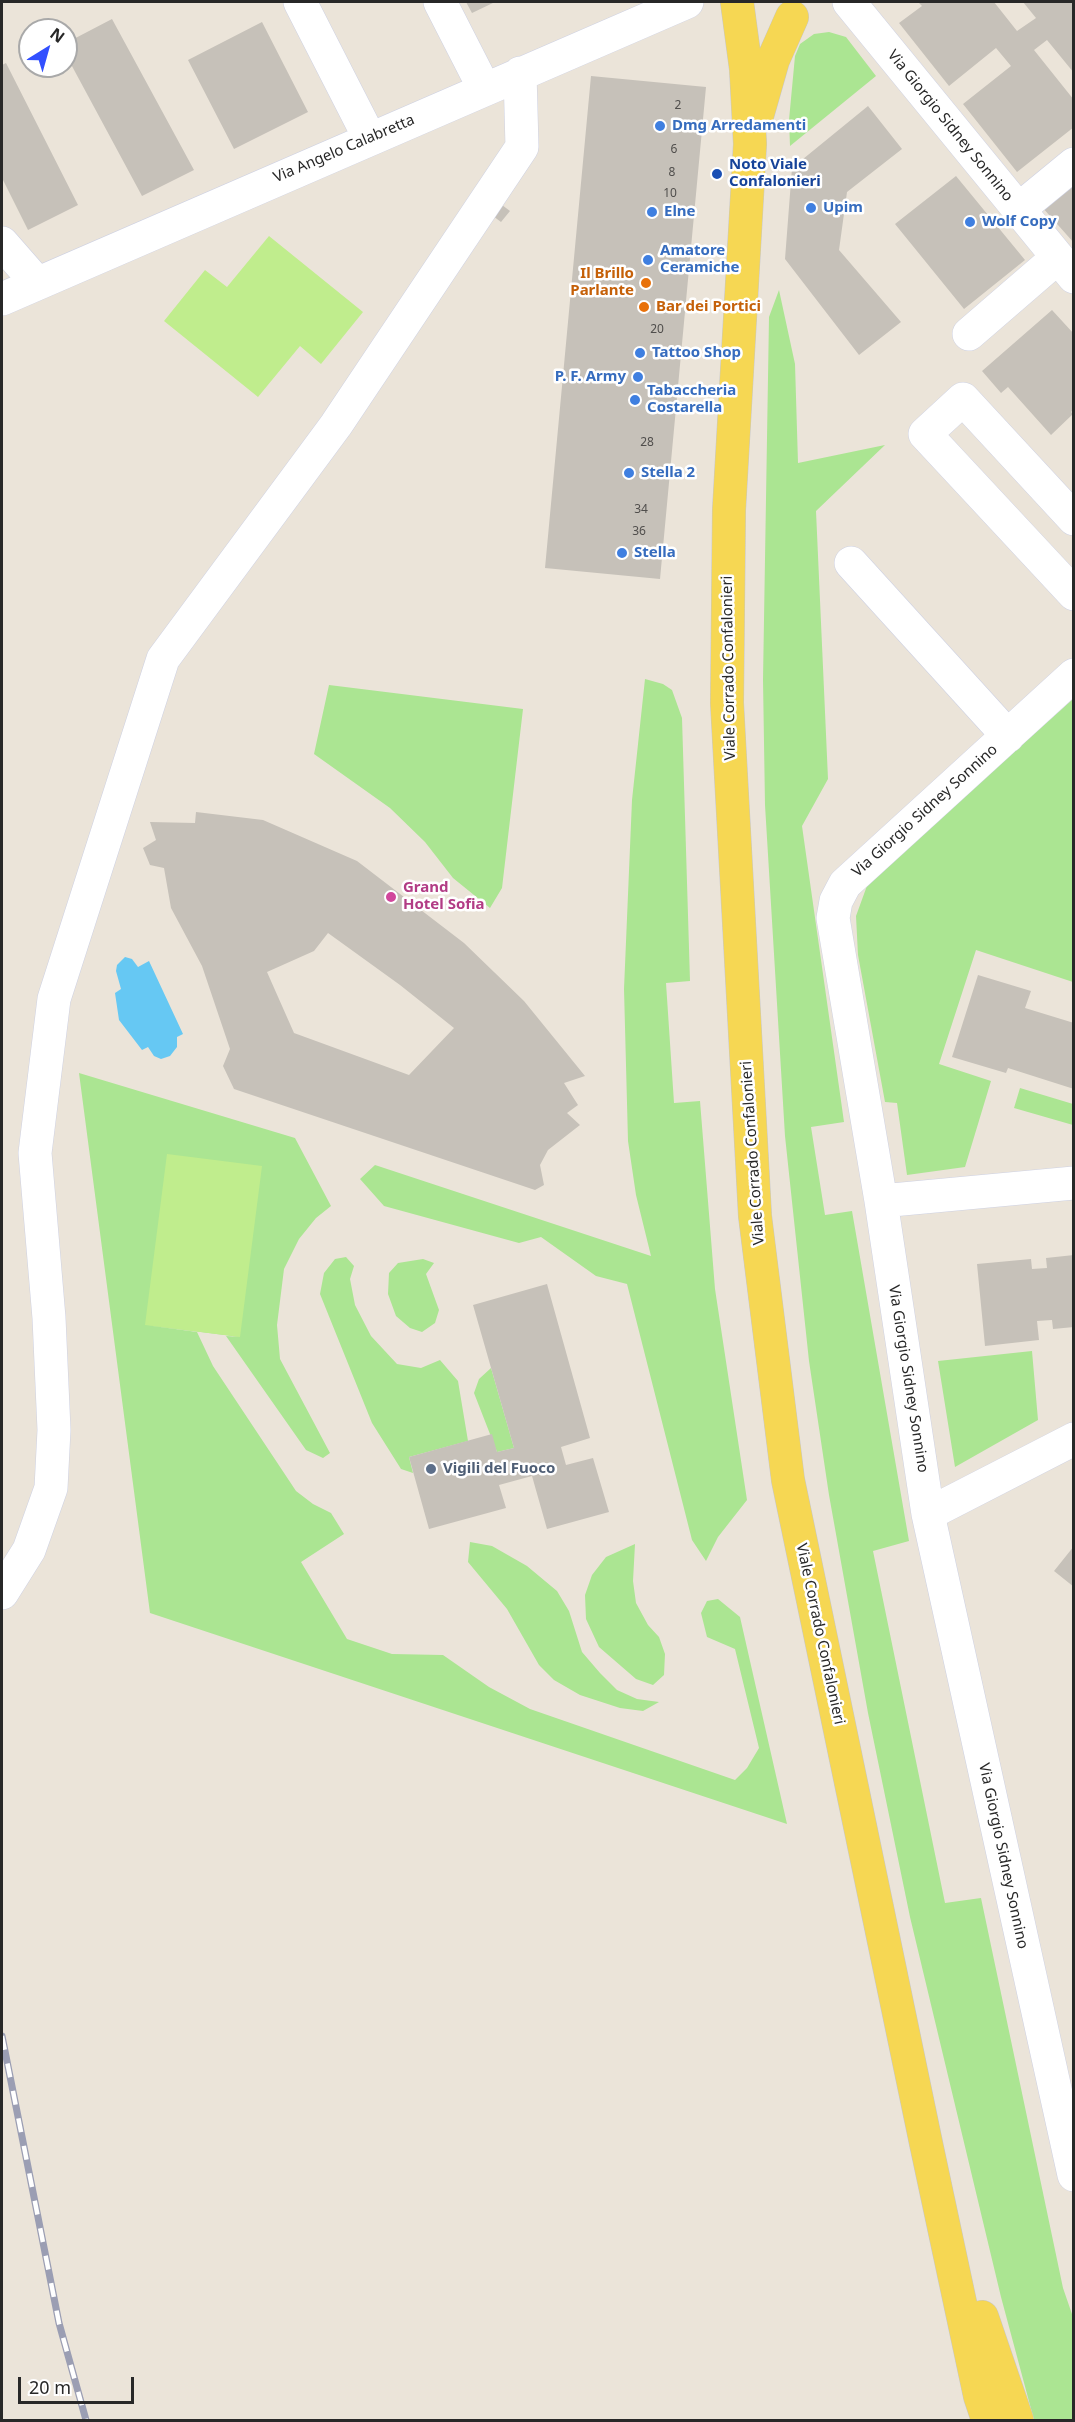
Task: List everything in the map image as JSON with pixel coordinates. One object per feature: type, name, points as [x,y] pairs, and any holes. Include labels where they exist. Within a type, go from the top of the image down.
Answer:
[{"type":"main road","points":[[738,2],[747,12],[761,20],[777,21],[800,9]]},
{"type":"main road","points":[[738,2],[746,69],[750,144]]},
{"type":"main road","points":[[750,144],[772,60],[800,9]]},
{"type":"main road","name":"Viale Corrado Confalonieri","points":[[750,144],[729,510],[727,703],[755,1216],[788,1480],[927,2148]]},
{"type":"main road","points":[[927,2148],[980,2396],[988,2421]]},
{"type":"main road","points":[[927,2148],[1017,2421]]},
{"type":"street","points":[[300,2],[369,137]]},
{"type":"street","points":[[440,2],[484,88]]},
{"type":"street","name":"Via Angelo Calabretta","points":[[2,299],[369,137],[687,2]]},
{"type":"street","name":"Via Giorgio Sidney Sonnino","points":[[849,2],[1065,268]]},
{"type":"street","points":[[2,1593],[29,1550],[51,1488],[54,1430],[49,1318],[35,1153],[54,999],[163,659],[336,425],[522,147],[520,73]]},
{"type":"street","points":[[1018,210],[1074,164]]},
{"type":"street","points":[[2,243],[37,283]]},
{"type":"street","points":[[969,334],[1065,268]]},
{"type":"street","points":[[1074,519],[963,399],[925,434],[1074,594]]},
{"type":"street","points":[[851,563],[1008,736]]},
{"type":"street","name":"Via Giorgio Sidney Sonnino","points":[[1074,675],[845,884],[836,901],[833,918],[881,1201],[928,1514],[1074,2175]]},
{"type":"street","points":[[881,1201],[1074,1183]]},
{"type":"street","points":[[928,1514],[1074,1438]]},
{"type":"green space","points":[[829,32],[846,37],[876,76],[790,146],[789,120],[795,56],[800,44],[814,34]]},
{"type":"green space","points":[[269,236],[363,312],[321,364],[300,346],[258,397],[164,321],[205,270],[227,287]]},
{"type":"green space","points":[[779,290],[795,364],[798,463],[885,445],[816,511],[828,779],[802,826],[844,1122],[811,1127],[825,1215],[852,1211],[909,1541],[873,1551],[945,1903],[981,1898],[1063,2288],[1073,2317],[1073,2420],[1034,2420],[1001,2297],[910,1917],[868,1713],[829,1495],[809,1361],[785,1136],[765,805],[763,680],[769,317]]},
{"type":"green space","points":[[645,679],[663,684],[672,690],[682,718],[690,981],[666,983],[674,1103],[700,1101],[715,1289],[747,1500],[718,1537],[706,1561],[692,1540],[627,1284],[596,1276],[541,1237],[519,1243],[384,1206],[360,1179],[375,1165],[651,1256],[636,1195],[628,1141],[624,989],[632,800]]},
{"type":"green space","points":[[329,685],[523,709],[502,888],[490,908],[453,878],[425,842],[390,808],[314,754]]},
{"type":"green space","points":[[1073,699],[1073,982],[976,950],[939,1064],[991,1081],[965,1167],[907,1175],[897,1103],[885,1102],[858,955],[856,916],[868,883]]},
{"type":"green space","points":[[79,1073],[295,1138],[331,1206],[316,1218],[299,1239],[284,1269],[277,1325],[280,1359],[330,1453],[323,1458],[306,1450],[226,1336],[240,1337],[146,1325],[197,1332],[213,1366],[296,1491],[313,1504],[331,1513],[344,1534],[301,1562],[347,1639],[392,1654],[443,1655],[489,1687],[530,1709],[735,1780],[747,1768],[759,1748],[735,1649],[707,1637],[701,1613],[707,1601],[718,1599],[740,1617],[787,1824],[150,1613]]},
{"type":"green space","points":[[1020,1088],[1073,1104],[1073,1125],[1014,1108]]},
{"type":"green space","points":[[167,1154],[262,1166],[240,1337],[145,1325]]},
{"type":"green space","points":[[346,1257],[354,1266],[350,1279],[355,1305],[371,1336],[397,1364],[421,1368],[440,1360],[458,1381],[468,1441],[409,1457],[413,1473],[401,1469],[372,1423],[320,1294],[324,1273],[335,1259]]},
{"type":"green space","points":[[423,1259],[434,1263],[426,1274],[439,1310],[435,1323],[422,1332],[410,1328],[396,1316],[388,1294],[389,1273],[398,1263]]},
{"type":"green space","points":[[1032,1351],[1038,1420],[955,1467],[938,1361]]},
{"type":"green space","points":[[491,1368],[514,1448],[497,1452],[474,1393],[479,1379]]},
{"type":"green space","points":[[470,1542],[492,1546],[527,1566],[557,1591],[569,1611],[582,1652],[600,1673],[617,1690],[637,1699],[659,1702],[643,1711],[620,1708],[580,1695],[554,1680],[539,1665],[507,1609],[468,1562]]},
{"type":"green space","points":[[635,1544],[633,1581],[636,1603],[648,1625],[659,1637],[665,1654],[664,1675],[653,1685],[636,1679],[599,1647],[586,1619],[585,1595],[592,1575],[606,1557]]},
{"type":"water","points":[[125,957],[132,959],[138,967],[149,961],[183,1034],[177,1037],[177,1047],[170,1056],[161,1059],[154,1056],[148,1047],[142,1050],[119,1020],[115,993],[121,989],[116,971],[117,965]]},
{"type":"building","points":[[466,2],[495,2],[472,13]]},
{"type":"building","points":[[918,2],[994,2],[1017,31],[1036,18],[1023,2],[1074,2],[1074,73],[1047,40],[1034,50],[1074,100],[1074,127],[1017,172],[963,104],[1011,66],[996,48],[949,86],[899,23],[922,6]]},
{"type":"building","points":[[112,19],[194,170],[142,196],[78,77],[78,37]]},
{"type":"building","points":[[262,22],[308,112],[234,149],[188,60]]},
{"type":"building","points":[[6,63],[78,205],[28,230],[2,178],[2,65]]},
{"type":"building","points":[[591,76],[706,87],[660,579],[545,568]]},
{"type":"building","points":[[868,106],[902,149],[847,192],[839,250],[901,322],[859,355],[785,259],[792,168]]},
{"type":"building","points":[[956,176],[1025,260],[964,309],[895,224]]},
{"type":"building","points":[[1074,180],[1074,243],[1042,207]]},
{"type":"building","points":[[502,205],[510,211],[501,222],[493,216]]},
{"type":"building","points":[[1052,310],[1074,334],[1074,409],[1071,412],[1073,414],[1051,435],[1008,387],[1001,393],[982,371]]},
{"type":"building","points":[[196,812],[263,820],[357,861],[464,943],[524,1001],[585,1076],[564,1083],[578,1105],[567,1113],[580,1125],[548,1150],[540,1165],[544,1185],[535,1190],[234,1089],[223,1066],[230,1049],[202,966],[171,908],[164,868],[150,865],[143,848],[156,840],[150,822],[195,823]],"holes":[[[328,933],[400,985],[454,1028],[409,1075],[294,1033],[267,972],[314,951]]]},
{"type":"building","points":[[978,975],[1031,991],[1025,1008],[1074,1023],[1074,1089],[1008,1068],[1006,1073],[952,1057]]},
{"type":"building","points":[[1074,1255],[1074,1327],[1053,1329],[1052,1320],[1037,1321],[1039,1340],[985,1346],[977,1264],[1031,1259],[1032,1269],[1047,1268],[1046,1258]]},
{"type":"building","points":[[547,1284],[590,1438],[561,1447],[566,1465],[593,1458],[609,1512],[547,1529],[532,1476],[499,1485],[506,1508],[429,1529],[409,1457],[492,1434],[497,1452],[514,1448],[473,1305]]},
{"type":"building","points":[[1074,1546],[1074,1587],[1054,1571]]},
{"type":"railway","points":[[2,2036],[59,2323],[86,2420]]},
{"type":"place","name":"Dmg Arredamenti","points":[[660,126]]},
{"type":"place","name":"Noto Viale Confalonieri","points":[[717,174]]},
{"type":"place","name":"Upim","points":[[811,208]]},
{"type":"place","name":"Elne","points":[[652,212]]},
{"type":"place","name":"Wolf Copy","points":[[970,222]]},
{"type":"place","name":"Amatore Ceramiche","points":[[648,260]]},
{"type":"place","name":"Il Brillo Parlante","points":[[646,283]]},
{"type":"place","name":"Bar dei Portici","points":[[644,307]]},
{"type":"place","name":"Tattoo Shop","points":[[640,353]]},
{"type":"place","name":"P. F. Army","points":[[638,377]]},
{"type":"place","name":"Tabaccheria Costarella","points":[[635,400]]},
{"type":"place","name":"Stella 2","points":[[629,473]]},
{"type":"place","name":"Stella","points":[[622,553]]},
{"type":"place","name":"Grand Hotel Sofia","points":[[391,897]]},
{"type":"place","name":"Vigili del Fuoco","points":[[431,1469]]}]
